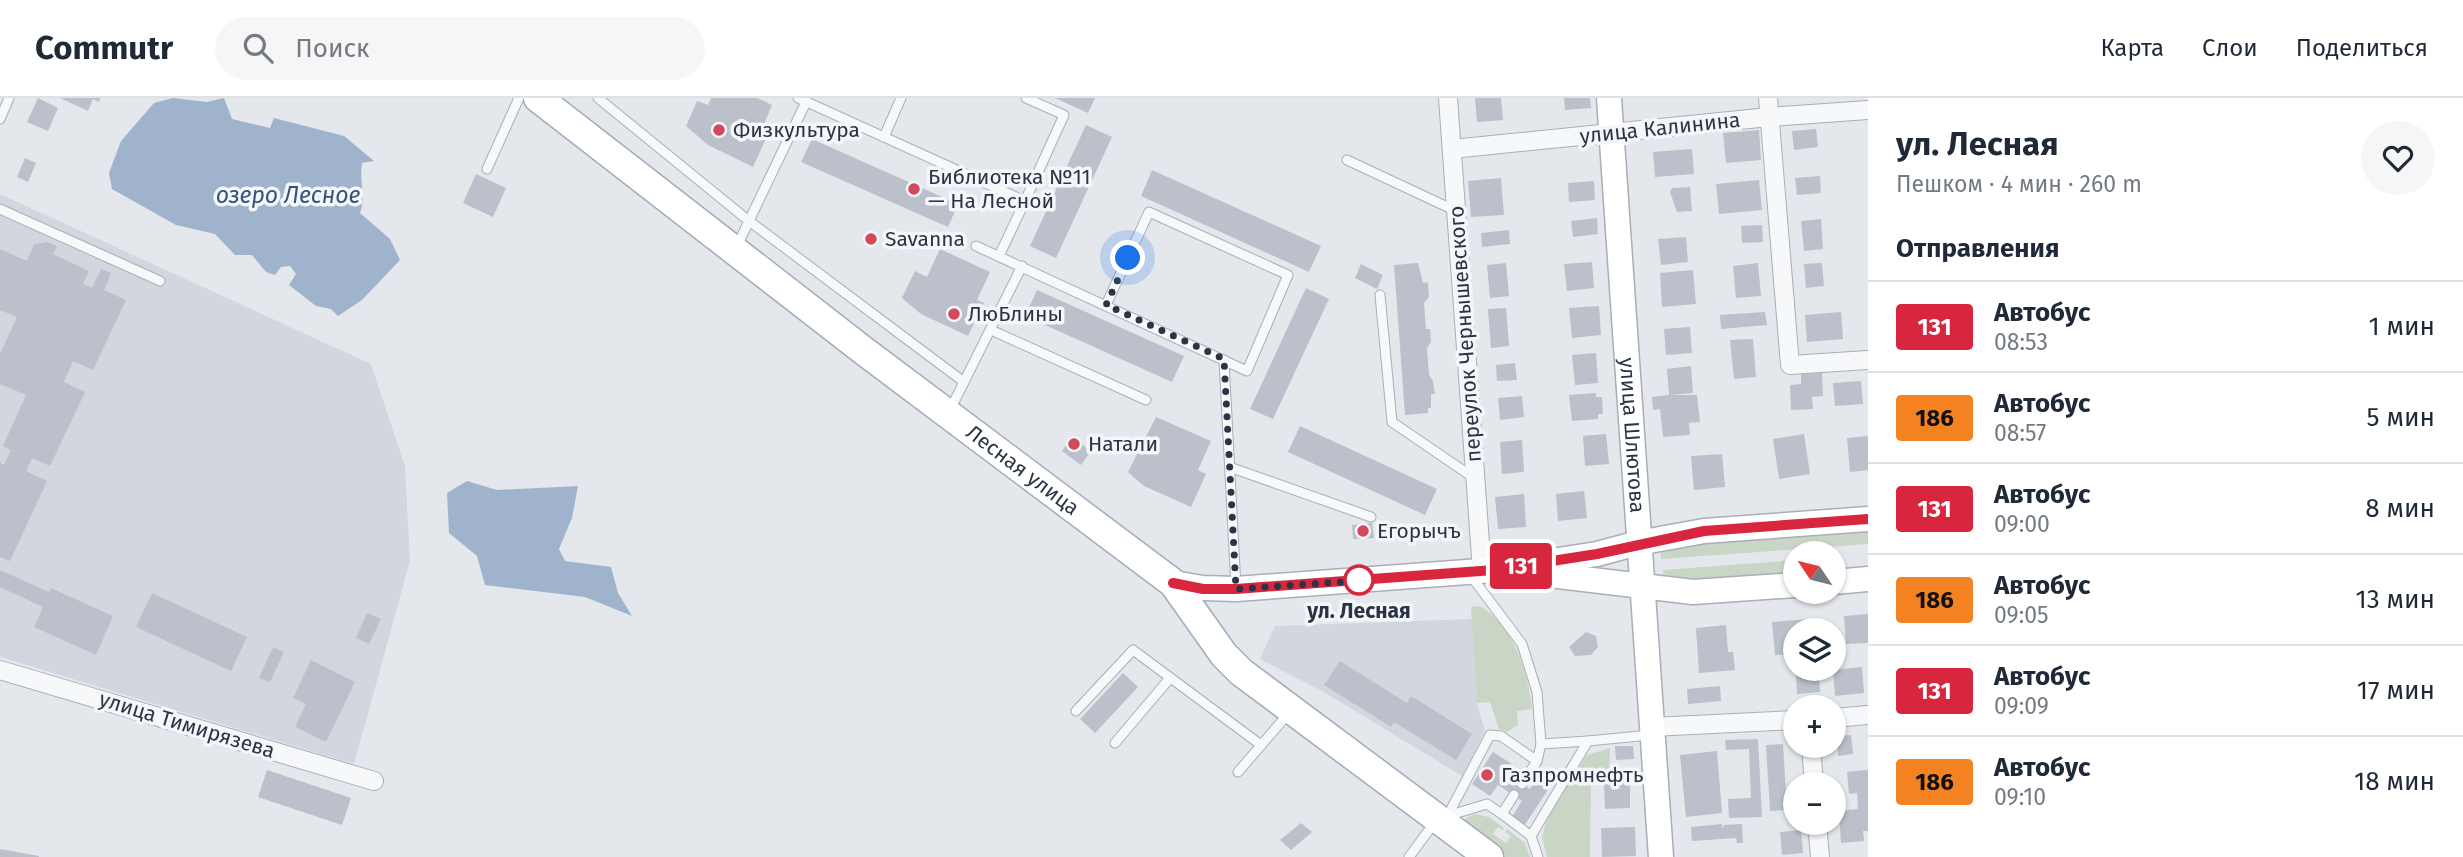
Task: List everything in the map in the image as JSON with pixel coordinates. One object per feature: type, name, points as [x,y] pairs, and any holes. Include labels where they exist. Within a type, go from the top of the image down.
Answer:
[{"type":"main road","name":"Лесная улица","points":[[538,98],[947,414],[1173,583],[1224,655],[1291,709],[1443,817],[1489,857]]},
{"type":"main road","name":"улица Шлютова","points":[[1609,98],[1661,857]]},
{"type":"main road","points":[[1173,583],[1203,589],[1236,589],[1481,571],[1597,554],[1638,543],[1704,531],[1868,519]]},
{"type":"main road","points":[[1481,571],[1594,579],[1642,588],[1693,592],[1783,585]]},
{"type":"main road","points":[[1846,581],[1868,579]]},
{"type":"street","name":"переулок Чернышевского","points":[[1448,98],[1481,571]]},
{"type":"street","points":[[1768,98],[1790,365],[1868,360]]},
{"type":"street","name":"улица Калинина","points":[[1452,149],[1769,117],[1868,110]]},
{"type":"street","name":"улица Тимирязева","points":[[0,670],[374,781]]},
{"type":"street","points":[[1846,717],[1868,715]]},
{"type":"street","points":[[1653,731],[1783,721]]},
{"type":"street","points":[[1818,835],[1820,857]]},
{"type":"lane","points":[[0,119],[9,98]]},
{"type":"lane","points":[[487,169],[519,98]]},
{"type":"lane","points":[[598,98],[749,221],[964,382]]},
{"type":"lane","points":[[884,137],[901,98]]},
{"type":"lane","points":[[999,256],[1064,115],[1026,98]]},
{"type":"lane","points":[[734,251],[802,100],[1025,201]]},
{"type":"lane","points":[[1347,160],[1456,211]]},
{"type":"lane","points":[[0,209],[160,281]]},
{"type":"lane","points":[[976,246],[1247,370],[1288,275],[1149,212],[1106,305]]},
{"type":"lane","points":[[947,414],[1021,266]]},
{"type":"lane","points":[[1380,295],[1392,422],[1476,479]]},
{"type":"lane","points":[[991,330],[1146,400]]},
{"type":"lane","points":[[1224,359],[1232,468],[1236,589]]},
{"type":"lane","points":[[1232,468],[1371,517]]},
{"type":"lane","points":[[1481,571],[1522,644],[1537,692],[1541,744],[1537,761],[1522,784]]},
{"type":"lane","points":[[1076,711],[1133,650],[1261,745]]},
{"type":"lane","points":[[1115,743],[1170,678]]},
{"type":"lane","points":[[1238,772],[1291,709]]},
{"type":"lane","points":[[1541,744],[1588,741],[1653,731]]},
{"type":"lane","points":[[1409,857],[1443,817],[1490,735],[1501,736],[1537,761]]},
{"type":"lane","points":[[1531,836],[1588,741]]},
{"type":"lane","points":[[1502,814],[1514,795]]},
{"type":"lane","points":[[1443,817],[1488,804],[1531,836],[1538,857]]},
{"type":"shaded area","points":[[0,194],[371,364],[405,466],[410,561],[354,764],[0,657]]},
{"type":"shaded area","points":[[1472,619],[1477,703],[1485,731],[1462,776],[1324,692],[1260,659],[1275,626]]},
{"type":"green space","points":[[1868,527],[1868,544],[1846,546],[1846,541],[1783,541],[1783,550],[1661,559],[1661,551],[1698,539]]},
{"type":"green space","points":[[1783,561],[1783,578],[1679,585],[1664,579],[1663,570]]},
{"type":"green space","points":[[1479,606],[1491,614],[1510,637],[1527,680],[1532,709],[1517,711],[1518,725],[1507,732],[1499,729],[1490,702],[1477,703],[1471,607]]},
{"type":"green space","points":[[1610,748],[1609,776],[1591,776],[1590,857],[1547,857],[1542,837],[1549,812],[1587,755]]},
{"type":"green space","points":[[1474,814],[1489,817],[1504,828],[1503,830],[1498,827],[1493,834],[1506,843],[1511,836],[1505,832],[1507,829],[1525,843],[1530,857],[1505,857],[1462,825],[1462,821]]},
{"type":"water","name":"озеро Лесное","points":[[173,98],[207,102],[224,98],[232,119],[270,128],[274,118],[344,136],[374,161],[362,163],[360,213],[390,239],[400,260],[362,300],[338,316],[331,309],[316,306],[289,285],[296,274],[290,266],[281,267],[275,275],[266,272],[252,255],[235,255],[215,234],[176,225],[112,189],[109,173],[121,141],[154,103]]},
{"type":"water","points":[[467,481],[497,490],[578,486],[572,518],[559,549],[565,561],[611,567],[618,593],[632,616],[585,597],[485,585],[477,556],[449,533],[447,493]]},
{"type":"building","points":[[38,98],[58,108],[48,131],[27,122]]},
{"type":"building","points":[[60,98],[100,98],[99,102],[93,99],[88,111]]},
{"type":"building","points":[[711,98],[757,98],[772,105],[762,129],[769,132],[753,167],[708,145],[686,126],[697,101],[708,105]]},
{"type":"building","points":[[1055,98],[1095,98],[1088,113]]},
{"type":"building","points":[[1475,98],[1501,98],[1503,120],[1477,122]]},
{"type":"building","points":[[1564,98],[1590,98],[1591,108],[1565,110]]},
{"type":"building","points":[[1086,125],[1112,137],[1056,258],[1030,246]]},
{"type":"building","points":[[1816,129],[1818,147],[1794,150],[1792,131]]},
{"type":"building","points":[[1759,130],[1761,160],[1726,163],[1723,133]]},
{"type":"building","points":[[812,139],[958,204],[948,227],[801,162]]},
{"type":"building","points":[[1692,149],[1694,174],[1655,177],[1653,152]]},
{"type":"building","points":[[25,158],[36,163],[28,182],[17,177]]},
{"type":"building","points":[[1152,170],[1321,246],[1309,272],[1141,196]]},
{"type":"building","points":[[476,174],[506,188],[493,217],[463,203]]},
{"type":"building","points":[[1820,176],[1821,193],[1797,195],[1795,178]]},
{"type":"building","points":[[1501,178],[1504,215],[1471,217],[1468,181]]},
{"type":"building","points":[[1759,180],[1762,210],[1719,214],[1716,184]]},
{"type":"building","points":[[1594,181],[1595,200],[1569,202],[1568,183]]},
{"type":"building","points":[[1690,187],[1692,211],[1677,212],[1670,192],[1672,188]]},
{"type":"building","points":[[1597,218],[1598,234],[1573,237],[1571,221]]},
{"type":"building","points":[[1821,219],[1823,249],[1804,251],[1801,221]]},
{"type":"building","points":[[1762,225],[1763,242],[1742,243],[1741,226]]},
{"type":"building","points":[[1509,230],[1510,244],[1482,247],[1481,233]]},
{"type":"building","points":[[1686,237],[1688,262],[1661,265],[1658,239]]},
{"type":"building","points":[[47,242],[57,246],[53,254],[89,271],[83,284],[92,288],[101,269],[111,273],[104,290],[126,300],[93,370],[73,361],[64,382],[85,392],[50,466],[32,458],[26,471],[47,481],[10,561],[0,557],[0,463],[4,465],[11,450],[3,446],[26,395],[0,384],[0,354],[17,317],[0,310],[0,249],[27,261],[34,244]]},
{"type":"building","points":[[940,249],[990,272],[977,300],[984,303],[968,336],[921,314],[902,298],[915,271],[927,277]]},
{"type":"building","points":[[1592,262],[1594,288],[1567,291],[1564,264]]},
{"type":"building","points":[[1418,263],[1423,283],[1428,282],[1429,297],[1424,303],[1426,329],[1430,329],[1431,342],[1427,348],[1429,375],[1435,394],[1431,394],[1431,408],[1428,408],[1428,413],[1405,415],[1394,265]]},
{"type":"building","points":[[1506,263],[1509,296],[1490,298],[1487,265]]},
{"type":"building","points":[[1758,263],[1761,296],[1736,298],[1733,266]]},
{"type":"building","points":[[1822,263],[1824,286],[1806,288],[1804,264]]},
{"type":"building","points":[[1361,264],[1383,275],[1377,289],[1355,278]]},
{"type":"building","points":[[1693,270],[1696,304],[1662,307],[1660,273]]},
{"type":"building","points":[[1306,288],[1329,299],[1273,419],[1250,409]]},
{"type":"building","points":[[1037,290],[1184,356],[1172,382],[1025,316]]},
{"type":"building","points":[[1599,306],[1601,335],[1572,338],[1569,308]]},
{"type":"building","points":[[1506,308],[1509,346],[1491,348],[1488,309]]},
{"type":"building","points":[[1765,312],[1767,325],[1721,329],[1720,315]]},
{"type":"building","points":[[1841,312],[1843,339],[1807,342],[1805,315]]},
{"type":"building","points":[[1690,327],[1692,353],[1666,355],[1664,329]]},
{"type":"building","points":[[1753,339],[1756,377],[1734,379],[1730,340]]},
{"type":"building","points":[[1596,353],[1598,383],[1575,385],[1572,355]]},
{"type":"building","points":[[1515,363],[1517,380],[1497,381],[1496,365]]},
{"type":"building","points":[[1691,366],[1693,393],[1669,395],[1667,369]]},
{"type":"building","points":[[1822,373],[1823,396],[1812,397],[1813,409],[1791,410],[1790,385],[1801,384],[1801,374]]},
{"type":"building","points":[[1861,381],[1863,404],[1835,406],[1833,383]]},
{"type":"building","points":[[1596,393],[1596,397],[1602,397],[1603,414],[1598,414],[1598,419],[1572,421],[1569,395]]},
{"type":"building","points":[[1697,395],[1700,422],[1689,423],[1690,435],[1663,437],[1660,409],[1653,410],[1652,397]]},
{"type":"building","points":[[1522,396],[1524,417],[1500,420],[1498,398]]},
{"type":"building","points":[[1156,417],[1211,441],[1198,470],[1206,474],[1191,507],[1144,486],[1128,472]]},
{"type":"building","points":[[1300,426],[1437,489],[1425,515],[1288,452]]},
{"type":"building","points":[[1606,434],[1609,464],[1585,466],[1583,436]]},
{"type":"building","points":[[1804,434],[1810,474],[1779,479],[1773,439]]},
{"type":"building","points":[[1868,436],[1868,470],[1850,472],[1847,438]]},
{"type":"building","name":"Натали","points":[[1072,437],[1091,451],[1081,465],[1062,451]]},
{"type":"building","points":[[1522,440],[1524,472],[1502,474],[1500,442]]},
{"type":"building","points":[[1722,454],[1725,487],[1694,490],[1691,456]]},
{"type":"building","points":[[1584,491],[1587,518],[1558,521],[1556,494]]},
{"type":"building","points":[[1524,494],[1526,527],[1498,529],[1495,497]]},
{"type":"building","name":"Егорычъ","points":[[1372,523],[1374,538],[1353,539],[1352,525]]},
{"type":"building","points":[[0,570],[49,592],[51,588],[113,616],[96,655],[34,627],[43,607],[0,587]]},
{"type":"building","points":[[152,593],[247,637],[231,671],[136,627]]},
{"type":"building","points":[[367,613],[381,619],[369,644],[356,638]]},
{"type":"building","points":[[1868,614],[1868,643],[1846,644],[1844,616]]},
{"type":"building","points":[[1783,621],[1783,655],[1775,655],[1772,622]]},
{"type":"building","points":[[1726,625],[1728,652],[1733,652],[1735,670],[1699,673],[1696,628]]},
{"type":"building","points":[[1586,632],[1596,636],[1598,647],[1591,655],[1575,656],[1569,647]]},
{"type":"building","points":[[273,647],[284,652],[270,682],[259,678]]},
{"type":"building","points":[[311,660],[355,682],[326,742],[295,727],[306,704],[293,698]]},
{"type":"building","points":[[1340,661],[1407,703],[1411,696],[1472,734],[1456,760],[1394,722],[1391,727],[1324,685]]},
{"type":"building","points":[[1862,667],[1864,693],[1835,695],[1834,681],[1846,681],[1846,669]]},
{"type":"building","points":[[1123,673],[1138,687],[1095,733],[1080,719]]},
{"type":"building","points":[[1796,681],[1819,681],[1820,692],[1797,694]]},
{"type":"building","points":[[1720,686],[1721,701],[1688,704],[1687,689]]},
{"type":"building","points":[[1846,735],[1851,735],[1853,754],[1846,755]]},
{"type":"building","points":[[1758,739],[1762,817],[1729,818],[1728,799],[1751,798],[1749,749],[1726,750],[1725,740]]},
{"type":"building","points":[[1783,744],[1783,810],[1770,811],[1766,745]]},
{"type":"building","points":[[1615,746],[1633,746],[1634,759],[1616,760]]},
{"type":"building","points":[[1717,751],[1722,813],[1686,817],[1680,755]]},
{"type":"building","points":[[1493,752],[1512,764],[1505,773],[1530,789],[1540,773],[1553,782],[1524,826],[1512,817],[1522,801],[1498,785],[1490,796],[1472,784]]},
{"type":"building","points":[[267,770],[351,798],[342,825],[258,797]]},
{"type":"building","points":[[1868,770],[1868,831],[1863,831],[1864,841],[1841,843],[1840,835],[1846,835],[1846,810],[1858,809],[1857,793],[1849,794],[1847,772]]},
{"type":"building","points":[[1616,772],[1630,772],[1630,808],[1605,809],[1604,784],[1617,784]]},
{"type":"building","points":[[1301,823],[1312,832],[1291,850],[1280,840]]},
{"type":"building","points":[[1722,824],[1722,829],[1724,825],[1742,824],[1743,843],[1737,843],[1736,838],[1692,841],[1691,827]]},
{"type":"building","points":[[1635,827],[1636,856],[1602,857],[1601,828]]},
{"type":"building","points":[[1780,832],[1783,832],[1783,835],[1801,835],[1803,853],[1782,855]]},
{"type":"building","points":[[0,849],[39,856],[39,857],[0,857]]},
{"type":"bus line","name":"131","points":[[1173,583],[1203,589],[1236,589],[1494,570],[1597,554],[1638,543],[1704,531],[1868,519]]},
{"type":"place","name":"Физкультура","points":[[719,130]]},
{"type":"place","name":"Библиотека №11 — На Лесной","points":[[914,189]]},
{"type":"place","name":"Savanna","points":[[871,239]]},
{"type":"place","name":"ЛюБлины","points":[[954,314]]},
{"type":"place","name":"Натали","points":[[1074,444]]},
{"type":"place","name":"Егорычъ","points":[[1363,531]]},
{"type":"place","name":"ул. Лесная","points":[[1359,580]]},
{"type":"place","name":"Газпромнефть","points":[[1487,775]]},
{"type":"route","points":[[1128,258],[1106,305],[1224,359],[1232,468],[1236,589],[1369,580],[1359,580]]}]
